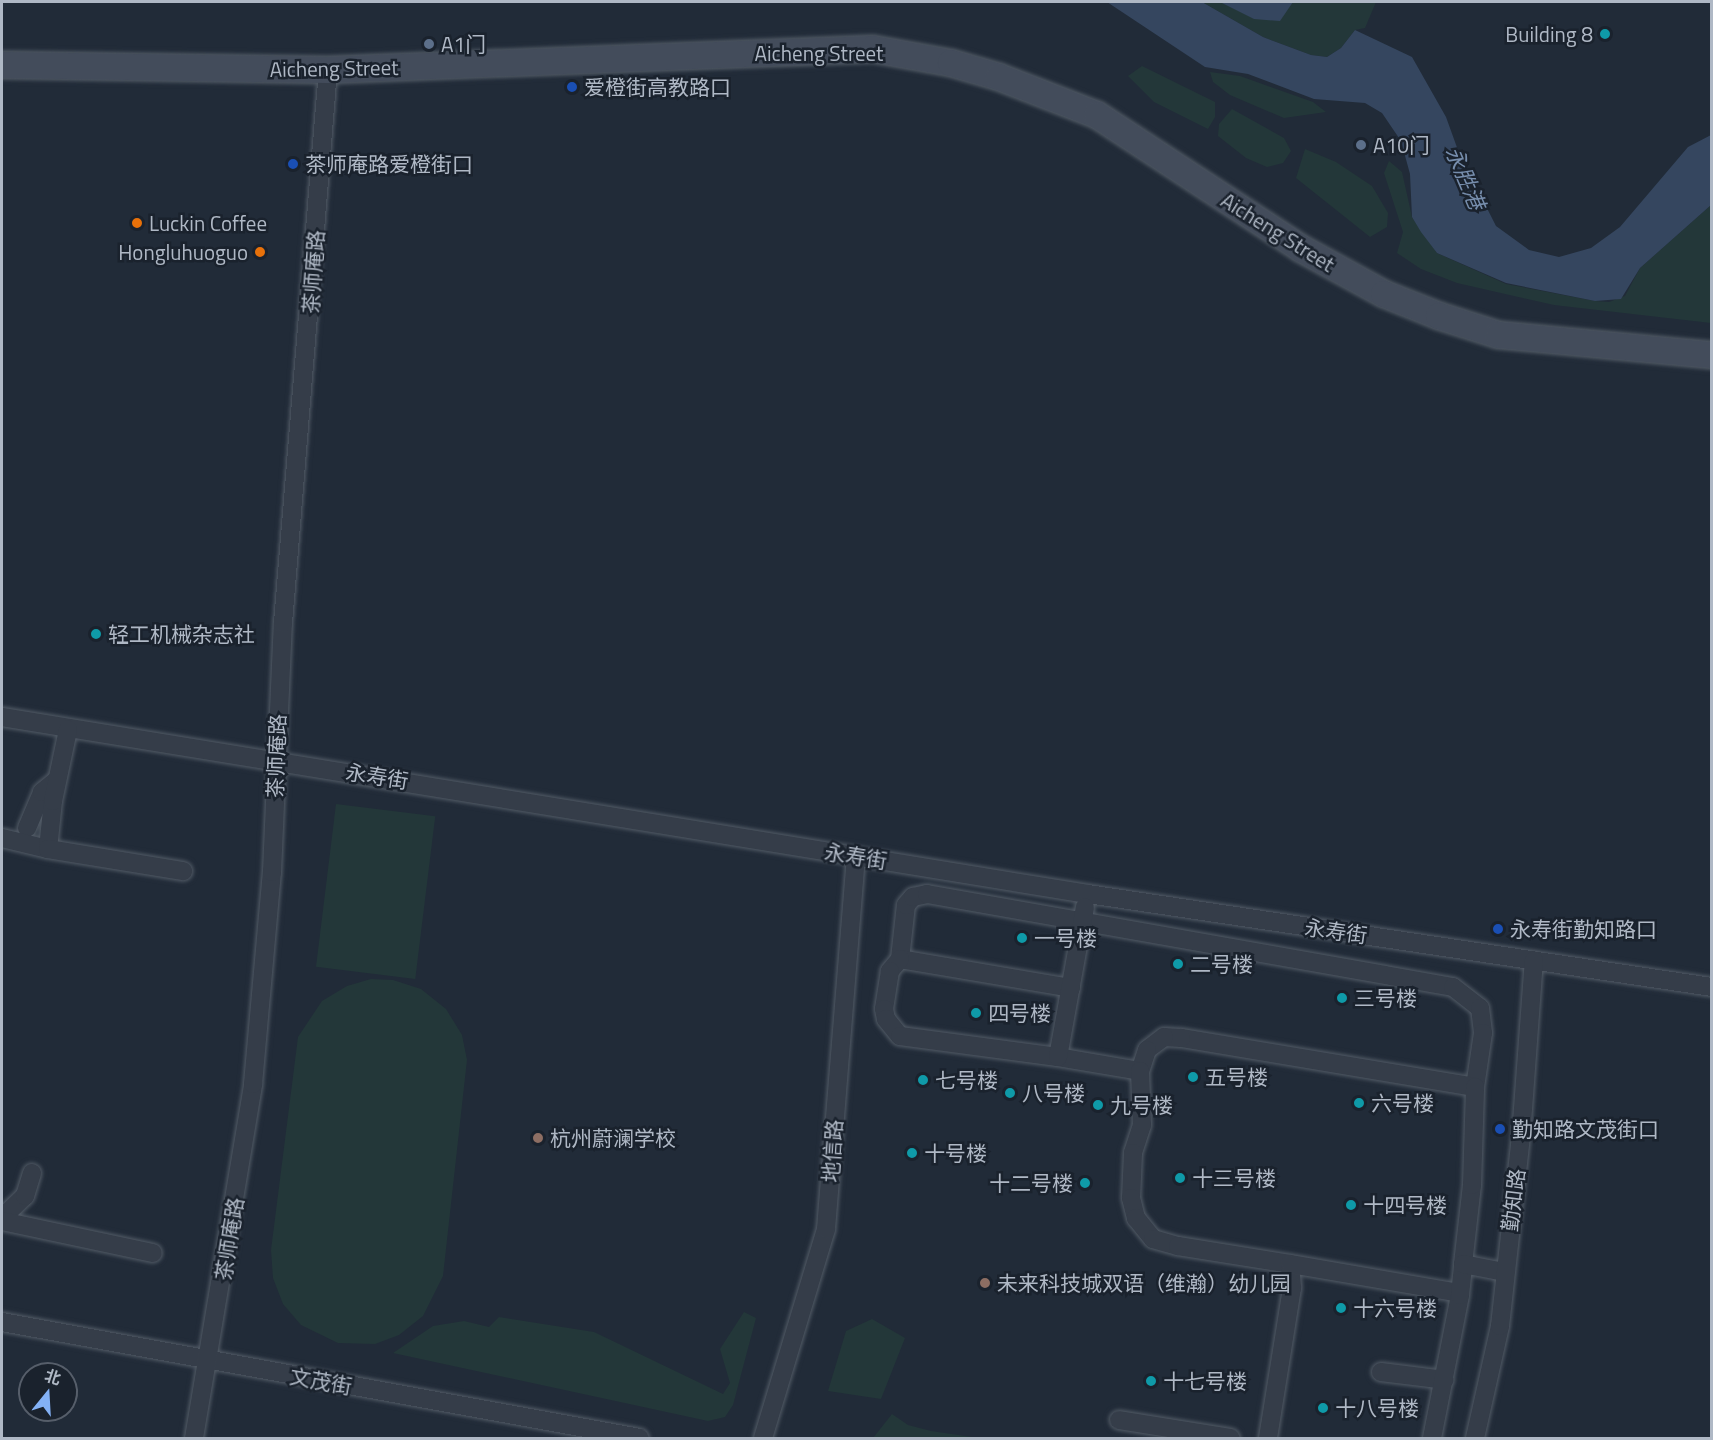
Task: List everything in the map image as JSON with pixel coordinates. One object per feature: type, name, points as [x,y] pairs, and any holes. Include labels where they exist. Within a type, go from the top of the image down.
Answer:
[{"type":"street","name":"Aicheng Street","points":[[2,65],[328,70],[873,49],[951,63],[1097,116],[1300,248],[1384,294],[1439,316],[1499,336],[1712,355]]},
{"type":"street","name":"茶师庵路","points":[[194,1438],[210,1360],[253,1084],[272,872],[274,759],[328,70]]},
{"type":"street","name":"永寿街","points":[[2,717],[68,730],[274,759],[1088,894],[1712,987]]},
{"type":"street","points":[[48,849],[57,780],[68,730]]},
{"type":"street","points":[[27,828],[42,792],[57,780]]},
{"type":"street","points":[[2,838],[48,849],[183,871]]},
{"type":"street","name":"地信路","points":[[763,1438],[826,1229],[856,856]]},
{"type":"street","points":[[1140,1071],[1058,1057],[900,1036],[886,1019],[885,999],[890,971],[900,960],[902,925],[906,905],[913,897],[927,894],[1083,920],[1453,987],[1480,1008],[1483,1033],[1475,1087],[1472,1185],[1460,1293],[1432,1438]]},
{"type":"street","points":[[1058,1057],[1088,894]]},
{"type":"street","points":[[900,960],[1071,988]]},
{"type":"street","name":"勤知路","points":[[1474,1438],[1500,1326],[1504,1272],[1521,1136],[1534,960]]},
{"type":"street","points":[[1460,1293],[1178,1246],[1153,1239],[1136,1218],[1131,1198],[1133,1153],[1142,1125],[1140,1071],[1147,1050],[1164,1037],[1475,1087]]},
{"type":"street","points":[[2,1220],[25,1196],[32,1173]]},
{"type":"street","points":[[2,1220],[153,1253]]},
{"type":"street","points":[[1268,1438],[1293,1288],[1290,1264]]},
{"type":"street","points":[[1463,1264],[1504,1272]]},
{"type":"street","name":"文茂街","points":[[2,1322],[640,1438]]},
{"type":"street","points":[[1381,1372],[1445,1380]]},
{"type":"street","points":[[1119,1419],[1231,1438]]},
{"type":"green space","points":[[1202,2],[1376,2],[1365,28],[1355,30],[1341,48],[1327,57],[1311,55],[1263,37]]},
{"type":"green space","points":[[1142,66],[1215,102],[1215,117],[1208,129],[1154,102],[1128,76]]},
{"type":"green space","points":[[1210,72],[1240,76],[1313,102],[1326,112],[1284,118],[1230,95],[1213,82]]},
{"type":"green space","points":[[1232,109],[1284,138],[1291,151],[1283,163],[1267,167],[1246,158],[1218,136],[1219,124]]},
{"type":"green space","points":[[1305,149],[1336,162],[1372,186],[1388,213],[1387,227],[1370,237],[1296,178]]},
{"type":"green space","points":[[1389,161],[1402,172],[1412,217],[1437,253],[1506,284],[1595,301],[1609,302],[1625,296],[1640,268],[1711,205],[1711,323],[1554,305],[1457,283],[1421,269],[1397,253],[1403,232],[1384,173]]},
{"type":"green space","points":[[336,804],[435,816],[415,979],[316,967]]},
{"type":"green space","points":[[371,979],[393,980],[421,989],[446,1009],[462,1035],[467,1060],[443,1276],[423,1316],[399,1335],[375,1344],[338,1343],[301,1325],[283,1304],[273,1278],[271,1250],[298,1037],[322,1001],[347,986]]},
{"type":"green space","points":[[744,1312],[756,1318],[733,1405],[725,1417],[708,1421],[393,1353],[433,1326],[464,1321],[489,1327],[499,1317],[594,1332],[723,1394],[730,1383],[720,1349]]},
{"type":"green space","points":[[872,1319],[905,1338],[881,1399],[828,1391],[846,1331]]},
{"type":"green space","points":[[892,1414],[908,1425],[979,1438],[873,1438]]},
{"type":"water","name":"永胜港","points":[[1107,2],[1202,2],[1263,37],[1311,55],[1327,57],[1341,48],[1355,30],[1412,57],[1446,117],[1459,153],[1496,226],[1529,250],[1559,257],[1591,248],[1620,227],[1688,147],[1711,135],[1711,205],[1640,268],[1621,299],[1595,301],[1506,283],[1437,253],[1421,232],[1412,217],[1410,174],[1401,141],[1382,113],[1365,103],[1314,99],[1248,74],[1205,67]]},
{"type":"water","points":[[1220,2],[1293,2],[1280,21],[1254,19]]},
{"type":"place","name":"Building 8","points":[[1605,34]]},
{"type":"place","name":"A1门","points":[[429,44]]},
{"type":"place","name":"爱橙街高教路口","points":[[572,87]]},
{"type":"place","name":"A10门","points":[[1361,145]]},
{"type":"place","name":"茶师庵路爱橙街口","points":[[293,164]]},
{"type":"place","name":"Luckin Coffee","points":[[137,223]]},
{"type":"place","name":"Hongluhuoguo","points":[[260,252]]},
{"type":"place","name":"轻工机械杂志社","points":[[96,634]]},
{"type":"place","name":"永寿街勤知路口","points":[[1498,929]]},
{"type":"place","name":"一号楼","points":[[1022,938]]},
{"type":"place","name":"二号楼","points":[[1178,964]]},
{"type":"place","name":"三号楼","points":[[1342,998]]},
{"type":"place","name":"四号楼","points":[[976,1013]]},
{"type":"place","name":"五号楼","points":[[1193,1077]]},
{"type":"place","name":"七号楼","points":[[923,1080]]},
{"type":"place","name":"八号楼","points":[[1010,1093]]},
{"type":"place","name":"六号楼","points":[[1359,1103]]},
{"type":"place","name":"九号楼","points":[[1098,1105]]},
{"type":"place","name":"勤知路文茂街口","points":[[1500,1129]]},
{"type":"place","name":"杭州蔚澜学校","points":[[538,1138]]},
{"type":"place","name":"十号楼","points":[[912,1153]]},
{"type":"place","name":"十三号楼","points":[[1180,1178]]},
{"type":"place","name":"十二号楼","points":[[1085,1183]]},
{"type":"place","name":"十四号楼","points":[[1351,1205]]},
{"type":"place","name":"未来科技城双语（维瀚）幼儿园","points":[[985,1283]]},
{"type":"place","name":"十六号楼","points":[[1341,1308]]},
{"type":"place","name":"十七号楼","points":[[1151,1381]]},
{"type":"place","name":"十八号楼","points":[[1323,1408]]}]
